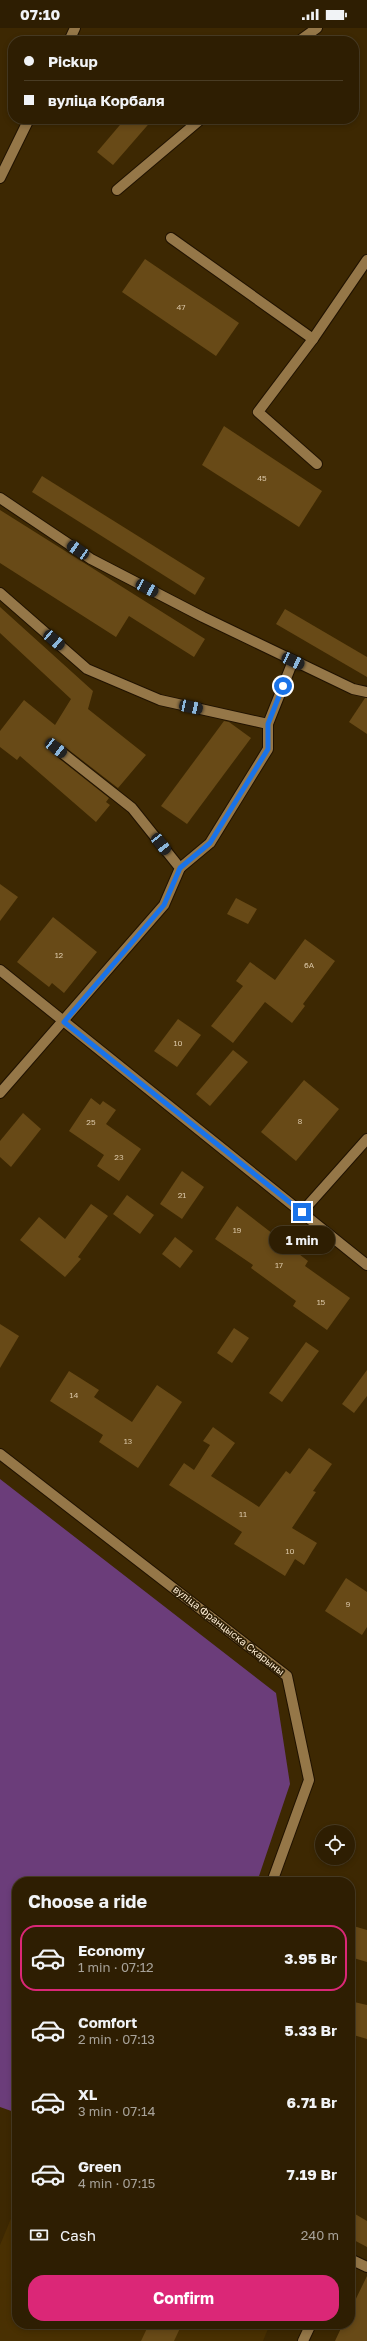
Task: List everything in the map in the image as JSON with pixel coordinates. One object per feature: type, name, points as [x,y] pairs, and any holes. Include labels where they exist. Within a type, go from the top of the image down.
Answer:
[{"type":"street","points":[[307,36],[317,28]]},
{"type":"street","points":[[0,178],[27,124]]},
{"type":"street","points":[[117,190],[195,124]]},
{"type":"street","points":[[171,238],[313,339]]},
{"type":"street","points":[[317,464],[258,412],[313,339],[367,260]]},
{"type":"street","points":[[0,498],[91,559],[203,617],[293,661],[353,689],[367,692]]},
{"type":"street","points":[[0,593],[87,669],[160,700],[268,724]]},
{"type":"street","points":[[0,1093],[64,1022],[164,905],[180,868],[210,843],[268,749],[268,724],[293,661]]},
{"type":"street","points":[[56,748],[132,808],[180,868]]},
{"type":"street","points":[[0,970],[367,1265]]},
{"type":"street","points":[[302,1212],[367,1139]]},
{"type":"street","name":"вуліца Францыска Скарыны","points":[[0,1454],[287,1676],[309,1780],[274,1877]]},
{"type":"street","points":[[355,2261],[367,2267]]},
{"type":"street","points":[[303,2341],[309,2329]]},
{"type":"shaded area","points":[[0,1479],[276,1693],[290,1784],[259,1877],[12,1877],[12,2111],[0,2107]]},
{"type":"shaded area","points":[[12,2216],[12,2329],[268,2329],[263,2341],[0,2341],[0,2245]]},
{"type":"building","points":[[121,124],[149,124],[113,165],[97,152]]},
{"type":"building","points":[[145,259],[239,323],[216,356],[122,292]]},
{"type":"building","points":[[224,426],[322,491],[299,527],[202,465]]},
{"type":"building","points":[[42,476],[205,578],[195,595],[32,492]]},
{"type":"building","points":[[0,510],[205,639],[194,657],[129,616],[116,637],[0,563]]},
{"type":"building","points":[[0,607],[93,691],[88,709],[146,755],[118,788],[60,743],[54,742],[51,744],[50,750],[52,753],[109,798],[106,802],[110,805],[96,822],[20,756],[17,760],[0,747],[0,731],[24,700],[55,725],[71,699],[0,633]]},
{"type":"building","points":[[285,609],[367,657],[367,677],[276,624]]},
{"type":"building","points":[[365,698],[367,698],[367,734],[349,722]]},
{"type":"building","points":[[224,721],[229,722],[251,738],[187,824],[161,806]]},
{"type":"building","points":[[0,884],[18,897],[0,921]]},
{"type":"building","points":[[236,898],[257,909],[248,924],[227,914]]},
{"type":"building","points":[[53,917],[97,952],[64,993],[52,983],[49,987],[17,962]]},
{"type":"building","points":[[305,939],[335,961],[303,1004],[305,1006],[292,1023],[265,1002],[233,1043],[211,1026],[243,986],[236,981],[250,962],[275,980]]},
{"type":"building","points":[[178,1019],[201,1035],[177,1067],[154,1051]]},
{"type":"building","points":[[233,1050],[248,1062],[210,1106],[196,1094]]},
{"type":"building","points":[[304,1080],[339,1109],[296,1161],[261,1132]]},
{"type":"building","points":[[91,1098],[100,1105],[103,1101],[116,1110],[106,1124],[141,1149],[119,1181],[97,1166],[104,1155],[69,1131]]},
{"type":"building","points":[[23,1113],[41,1129],[11,1167],[0,1157],[0,1141]]},
{"type":"building","points":[[182,1171],[204,1187],[182,1219],[160,1204]]},
{"type":"building","points":[[127,1195],[154,1215],[140,1234],[113,1214]]},
{"type":"building","points":[[91,1204],[108,1216],[78,1257],[81,1259],[65,1277],[20,1240],[39,1217],[65,1239]]},
{"type":"building","points":[[237,1206],[308,1261],[305,1266],[350,1298],[327,1330],[293,1306],[296,1301],[251,1268],[253,1265],[215,1239]]},
{"type":"building","points":[[175,1237],[193,1251],[180,1268],[162,1254]]},
{"type":"building","points":[[0,1324],[19,1336],[0,1368]]},
{"type":"building","points":[[234,1328],[249,1338],[232,1363],[217,1353]]},
{"type":"building","points":[[306,1342],[319,1351],[282,1402],[269,1393]]},
{"type":"building","points":[[367,1370],[367,1396],[354,1413],[342,1404]]},
{"type":"building","points":[[69,1371],[99,1390],[94,1397],[132,1422],[157,1385],[182,1402],[138,1468],[99,1442],[103,1435],[50,1401]]},
{"type":"building","points":[[213,1427],[235,1443],[211,1476],[259,1507],[286,1471],[290,1474],[309,1448],[332,1464],[313,1491],[316,1492],[292,1528],[317,1543],[304,1565],[295,1559],[285,1576],[234,1544],[242,1532],[169,1485],[184,1463],[194,1470],[210,1445],[203,1441]]},
{"type":"building","points":[[346,1578],[367,1592],[367,1627],[362,1635],[325,1611]]},
{"type":"building","points":[[355,1926],[367,1930],[367,1962],[355,1958]]},
{"type":"building","points":[[355,2002],[367,2005],[367,2039],[355,2035]]},
{"type":"building","points":[[355,2214],[367,2221],[367,2247],[355,2241]]},
{"type":"building","points":[[367,2276],[367,2341],[335,2341],[341,2329],[355,2329],[355,2301]]},
{"type":"building","points":[[147,2329],[180,2329],[174,2341],[141,2341]]},
{"type":"route","points":[[283,686],[268,724],[268,749],[210,843],[180,868],[164,905],[64,1022],[302,1212]]}]
